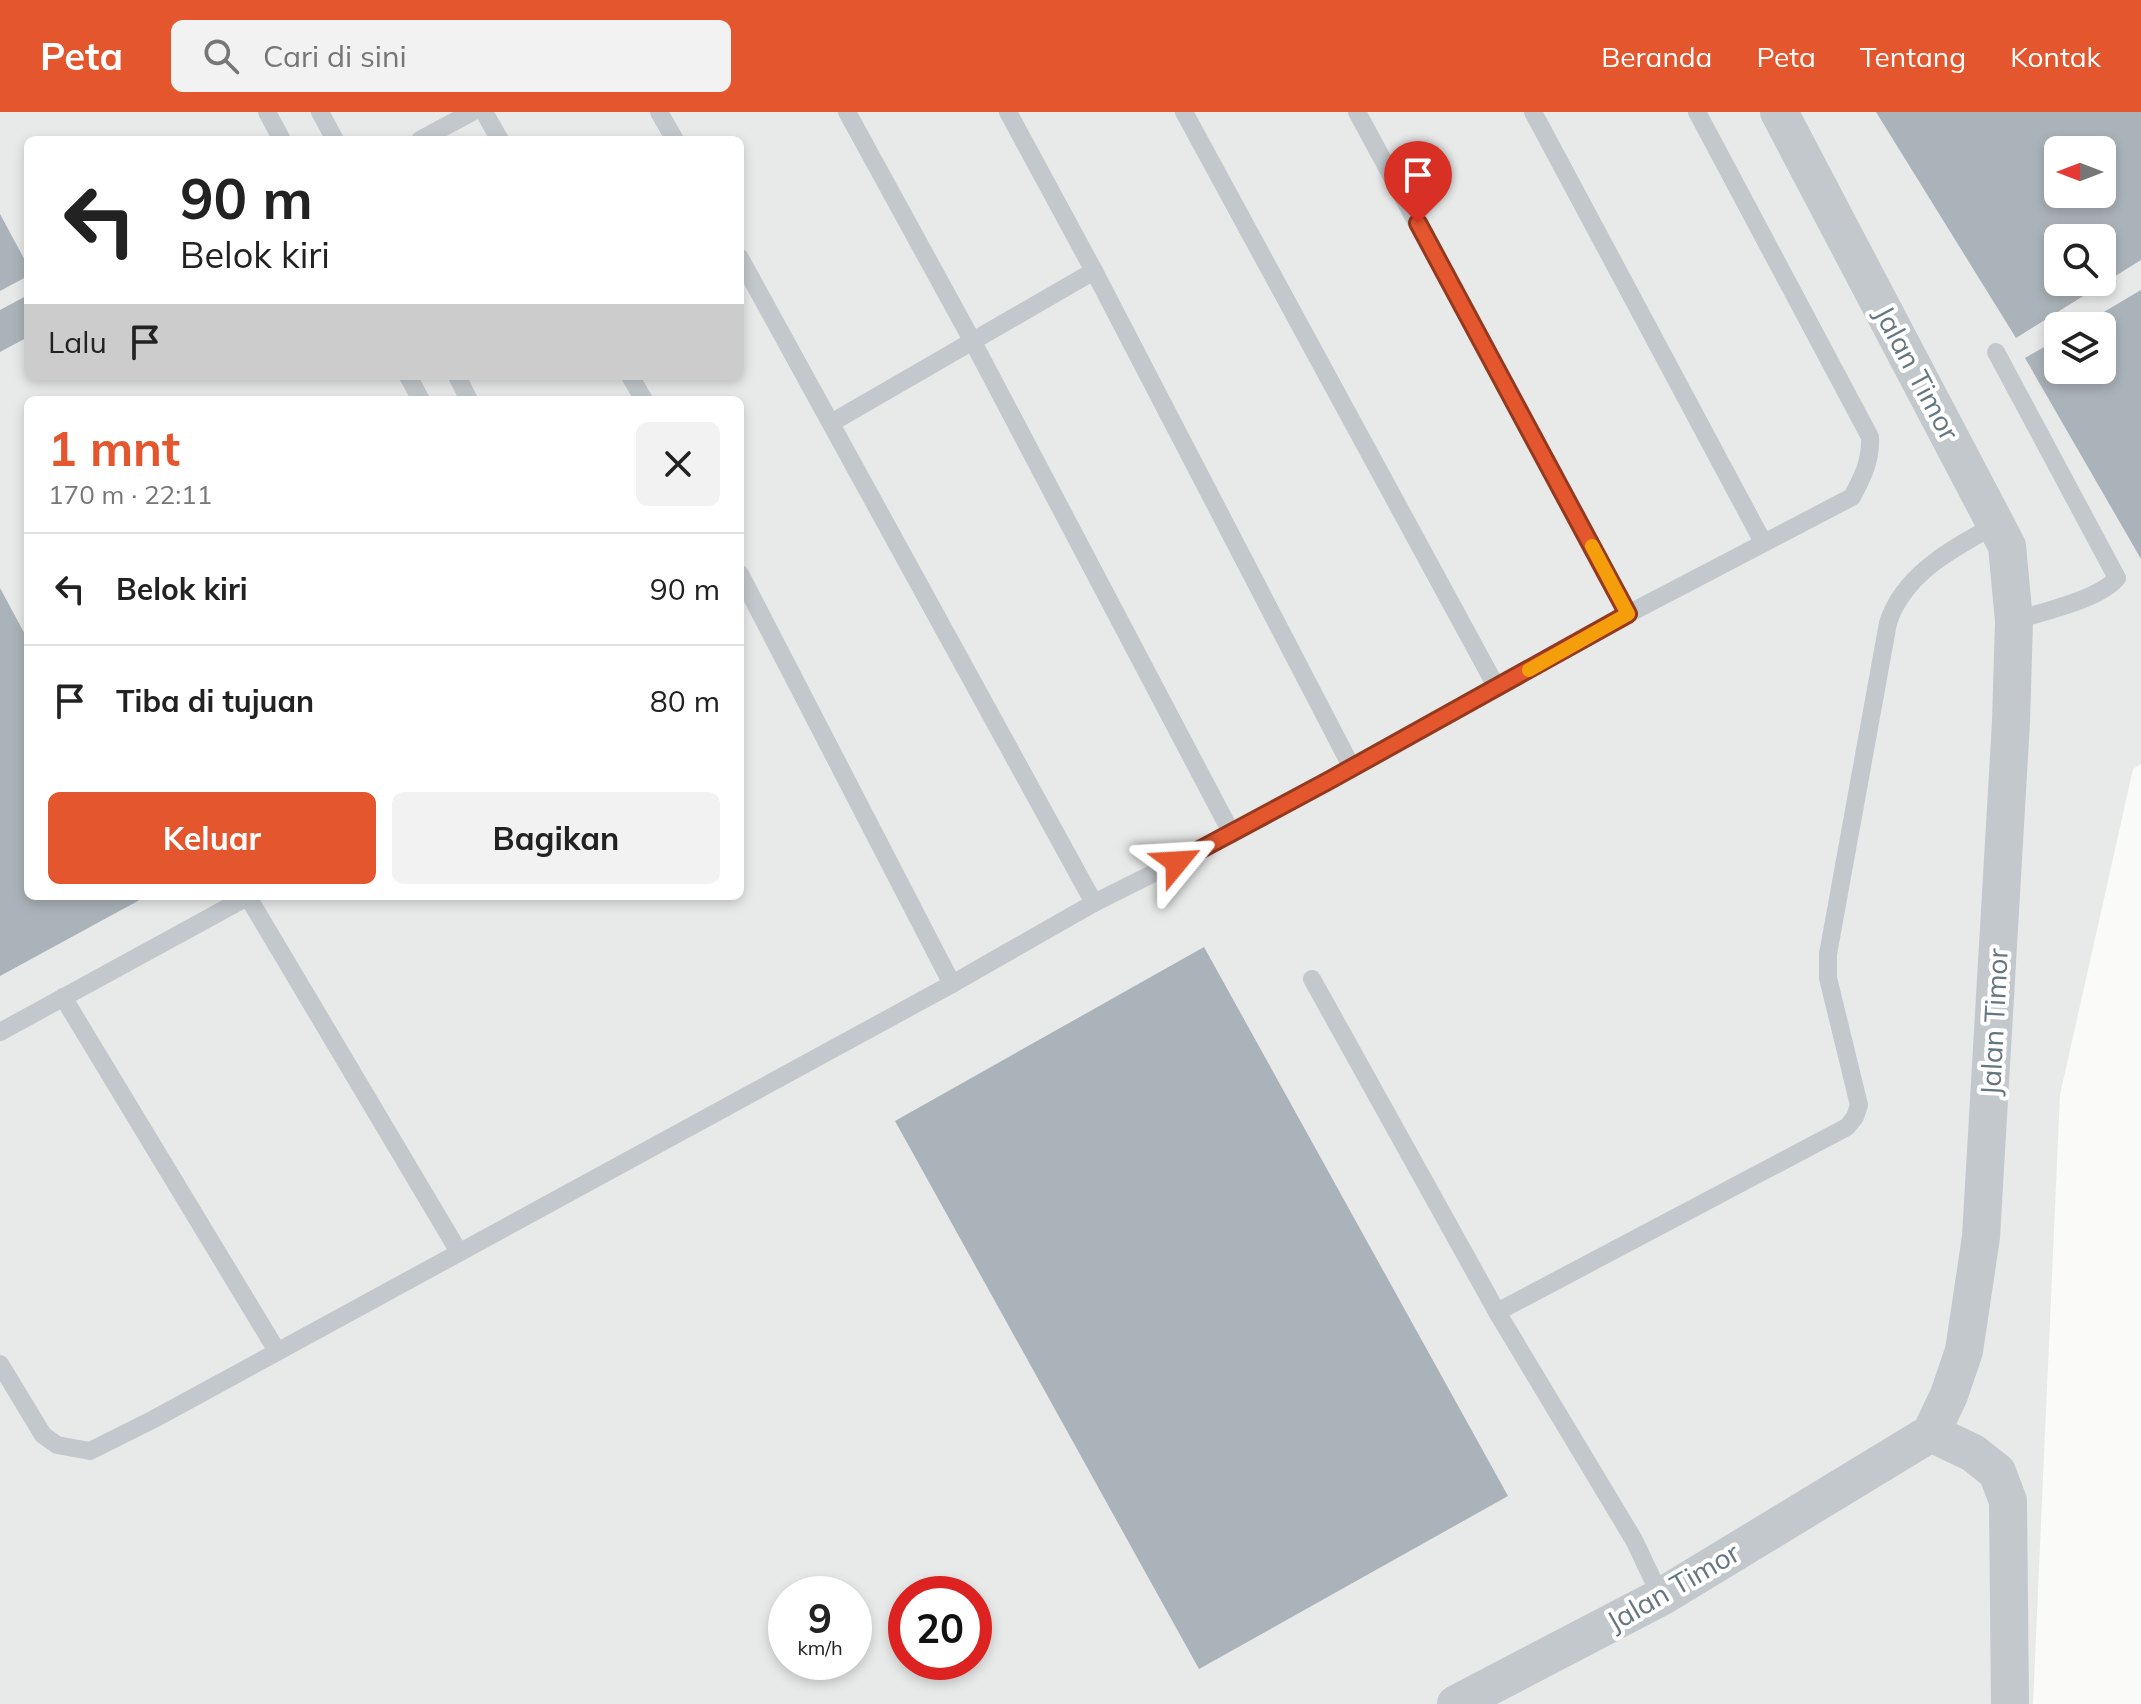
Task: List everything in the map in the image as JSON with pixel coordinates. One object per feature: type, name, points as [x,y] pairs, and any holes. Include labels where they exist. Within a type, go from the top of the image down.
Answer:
[{"type":"street","name":"Jalan Timor","points":[[1456,1704],[1661,1597],[1931,1433],[1949,1395],[1964,1351],[1981,1237],[2010,738],[2014,621],[2007,546],[1779,112]]},
{"type":"street","points":[[1931,1433],[1973,1453],[1997,1472],[2008,1501],[2010,1704]]},
{"type":"lane","points":[[267,112],[280,136]]},
{"type":"lane","points":[[320,112],[333,136]]},
{"type":"lane","points":[[427,136],[472,112]]},
{"type":"lane","points":[[484,112],[498,136]]},
{"type":"lane","points":[[659,112],[673,136]]},
{"type":"lane","points":[[847,112],[973,342],[1232,834]]},
{"type":"lane","points":[[1008,112],[1352,768]]},
{"type":"lane","points":[[1184,112],[1497,688]]},
{"type":"lane","points":[[1357,112],[1628,614]]},
{"type":"lane","points":[[1533,112],[1763,542]]},
{"type":"lane","points":[[0,1364],[43,1435],[57,1445],[90,1451],[952,984],[1094,903],[1232,834],[1628,614],[1852,497],[1866,472],[1871,454],[1870,437],[1697,112]]},
{"type":"lane","points":[[744,265],[1094,903]]},
{"type":"lane","points":[[831,423],[1094,271]]},
{"type":"lane","points":[[1996,352],[2117,578],[2109,586],[2082,599],[2014,621]]},
{"type":"lane","points":[[1497,1312],[1847,1127],[1855,1117],[1859,1105],[1828,978],[1828,954],[1888,623],[1904,589],[1949,550],[1997,524]]},
{"type":"lane","points":[[748,608],[952,984]]},
{"type":"lane","points":[[0,1032],[241,900]]},
{"type":"lane","points":[[250,900],[459,1252]]},
{"type":"lane","points":[[1312,979],[1497,1312],[1634,1540],[1661,1597]]},
{"type":"lane","points":[[63,997],[277,1351]]},
{"type":"shaded area","points":[[0,112],[2141,112],[2141,764],[2133,769],[2060,1095],[2033,1704],[0,1704]]},
{"type":"building","points":[[1876,112],[2141,112],[2141,260],[2116,276],[2116,224],[2044,224],[2044,296],[2083,296],[2058,312],[2044,312],[2044,321],[2016,338]]},
{"type":"building","points":[[0,214],[24,259],[24,278],[0,291]]},
{"type":"building","points":[[2141,290],[2141,559],[2025,358],[2044,347],[2044,384],[2116,384],[2116,312],[2104,312]]},
{"type":"building","points":[[24,297],[24,339],[0,352],[0,310]]},
{"type":"building","points":[[0,588],[24,633],[24,900],[140,900],[0,976]]},
{"type":"building","points":[[1204,947],[1508,1496],[1199,1669],[895,1121]]},
{"type":"slow traffic","points":[[1529,670],[1628,614],[1592,546]]},
{"type":"route","points":[[1177,862],[1628,614],[1418,223]]}]
